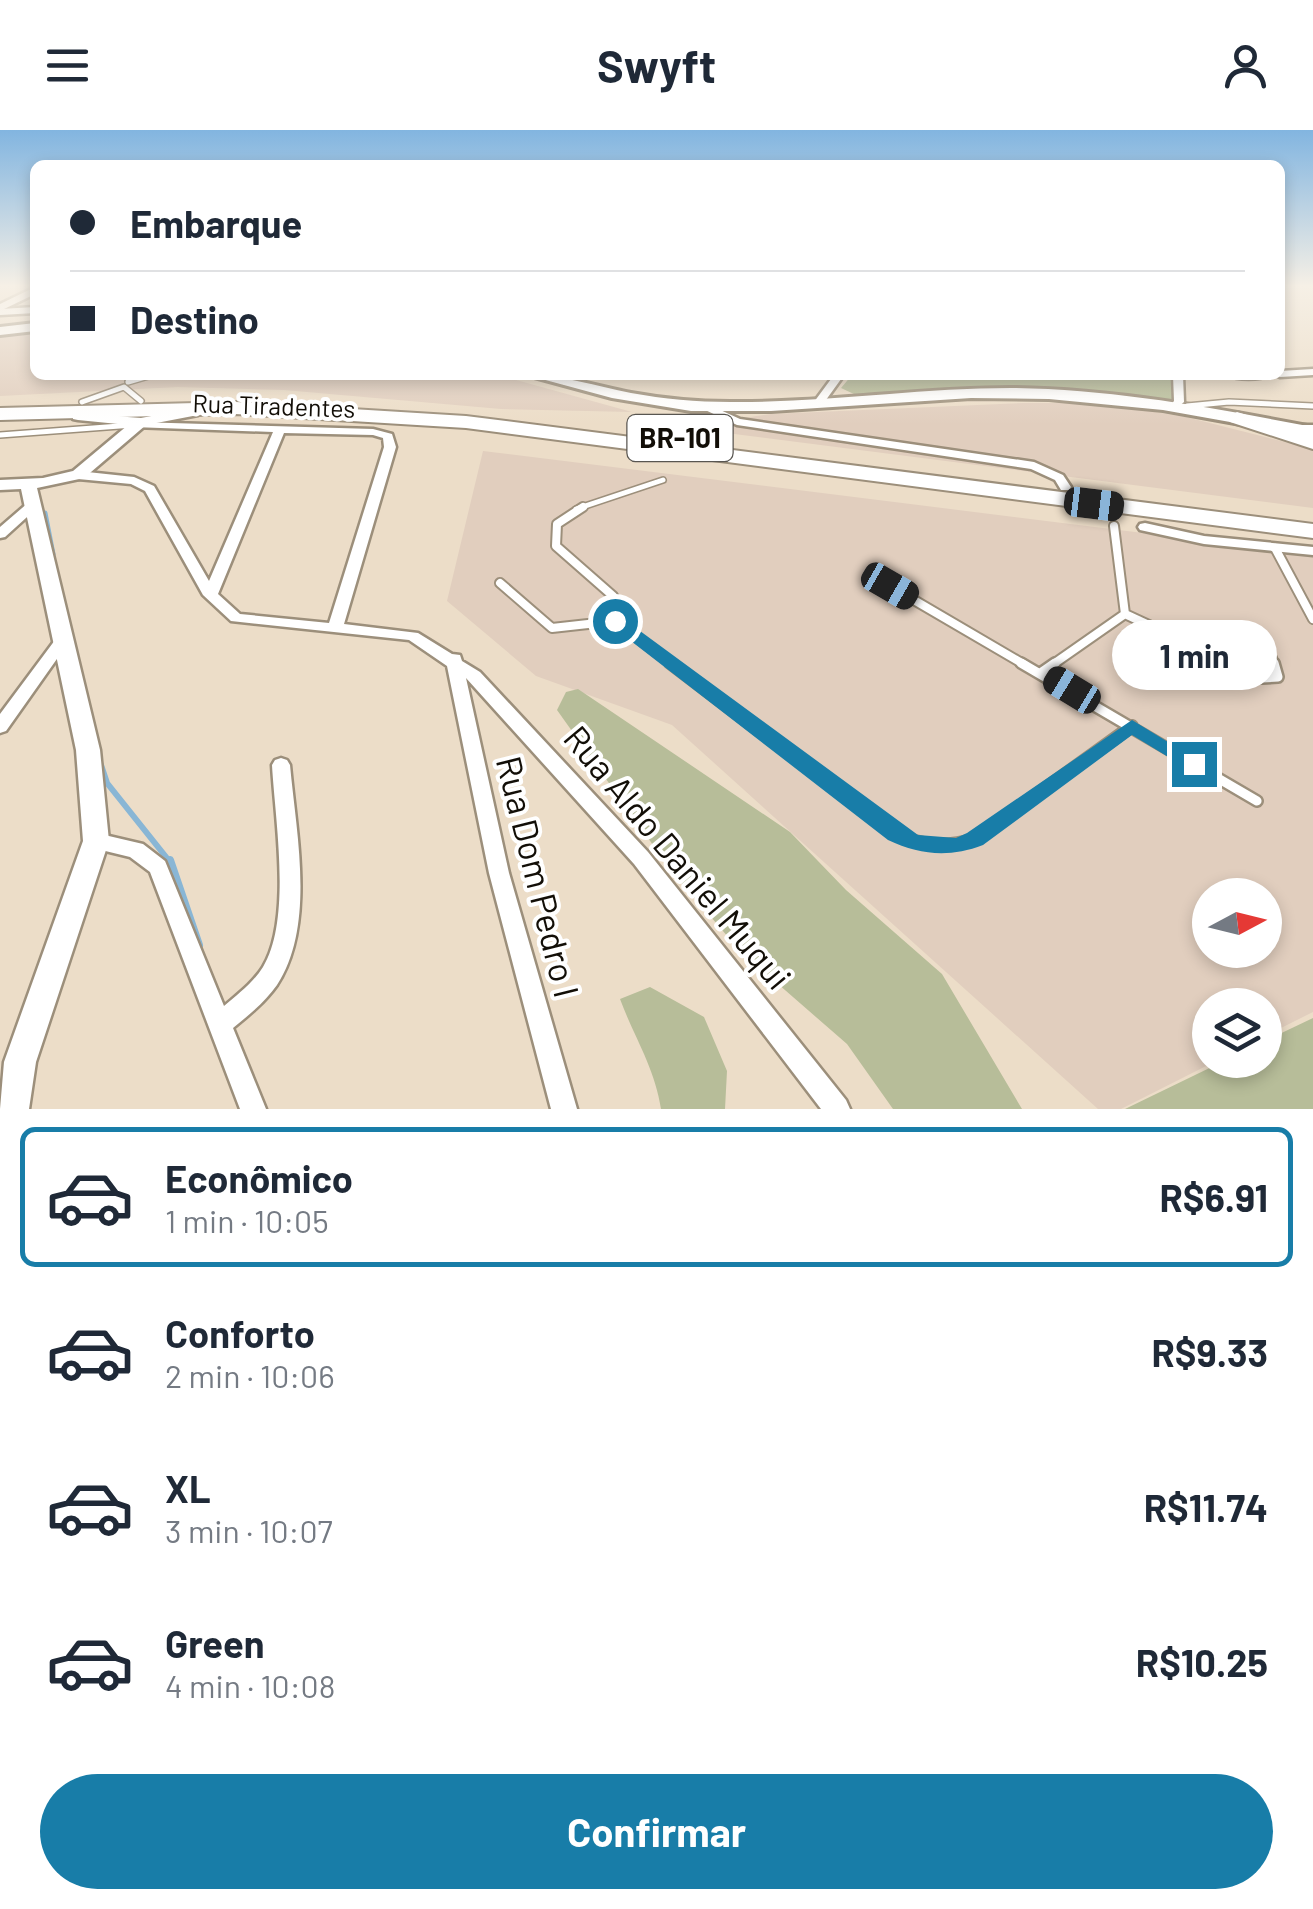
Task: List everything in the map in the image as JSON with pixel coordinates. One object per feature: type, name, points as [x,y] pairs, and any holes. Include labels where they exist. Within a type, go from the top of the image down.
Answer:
[{"type":"highway","name":"BR-101","points":[[6,411],[82,402],[314,401],[466,411],[1132,496],[1312,533]]},
{"type":"highway","name":"BR-101","points":[[6,411],[214,408],[466,422],[971,488],[1101,516]]},
{"type":"highway","points":[[1238,418],[1313,443]]},
{"type":"highway","points":[[1101,516],[1132,496]]},
{"type":"highway","points":[[1101,516],[1145,527],[1198,533],[1312,533]]},
{"type":"highway","points":[[1101,516],[1312,533]]},
{"type":"main road","points":[[556,380],[646,400],[706,406],[1008,393],[1173,408],[1307,430]]},
{"type":"street","points":[[1285,374],[1313,372]]},
{"type":"street","points":[[820,402],[835,380]]},
{"type":"street","points":[[1173,408],[1179,402],[1178,380]]},
{"type":"street","points":[[78,475],[134,403]]},
{"type":"street","points":[[6,411],[134,403],[214,408]]},
{"type":"street","name":"Rua Tiradentes","points":[[134,403],[280,429],[373,432],[391,442],[336,628]]},
{"type":"street","points":[[706,406],[737,422],[1022,463],[1046,470],[1065,487]]},
{"type":"street","points":[[210,595],[280,429]]},
{"type":"street","points":[[0,534],[30,495],[78,475],[134,481],[150,490],[210,595]]},
{"type":"street","points":[[0,484],[30,495]]},
{"type":"street","points":[[12,1109],[20,1062],[96,840],[88,750],[30,495]]},
{"type":"street","points":[[1198,533],[1275,548],[1312,533]]},
{"type":"street","name":"Rua Aldo Daniel Muqui","points":[[210,595],[236,618],[413,636],[454,659],[641,858],[838,1109]]},
{"type":"street","points":[[0,727],[63,640]]},
{"type":"street","name":"Rua Dom Pedro I","points":[[454,659],[499,873],[564,1109]]},
{"type":"street","points":[[222,1023],[258,992],[275,967],[285,938],[288,909],[281,765]]},
{"type":"street","points":[[96,840],[136,850],[158,867],[222,1023],[252,1109]]},
{"type":"lane","points":[[133,380],[134,403]]},
{"type":"lane","points":[[0,434],[134,403],[149,380]]},
{"type":"lane","points":[[1173,408],[1229,402],[1313,406]]},
{"type":"lane","points":[[500,583],[552,628],[565,630],[608,619],[617,604],[613,596],[556,546],[557,524],[571,511],[663,480]]},
{"type":"lane","points":[[1101,516],[1125,614]]},
{"type":"lane","points":[[1275,548],[1313,620]]},
{"type":"lane","points":[[890,586],[1257,801]]},
{"type":"lane","points":[[1125,614],[1262,678],[1278,677],[1272,658]]},
{"type":"lane","points":[[1042,672],[1125,614]]},
{"type":"lane","points":[[608,619],[895,834],[915,843],[957,846],[975,839],[1132,726]]},
{"type":"shaded area","points":[[30,334],[30,380],[516,380],[632,412],[501,409],[284,390],[178,387],[0,396],[0,337]]},
{"type":"shaded area","points":[[1099,403],[1186,417],[1313,449],[1313,508],[679,427],[771,414]]},
{"type":"shaded area","points":[[483,451],[1313,554],[1313,1012],[1282,1028],[1282,988],[1192,988],[1192,1073],[1121,1109],[1098,1109],[672,725],[536,676],[447,601]]},
{"type":"green space","points":[[848,380],[1175,380],[1175,402],[1025,388],[856,395],[841,388]]},
{"type":"green space","points":[[578,689],[790,832],[846,890],[942,974],[1022,1109],[893,1109],[847,1044],[740,951],[670,869],[557,710],[566,692]]},
{"type":"green space","points":[[650,987],[704,1017],[727,1071],[725,1109],[661,1109],[649,1066],[620,999]]},
{"type":"green space","points":[[1313,1018],[1313,1109],[1125,1109],[1192,1076],[1282,1078],[1282,1033]]},
{"type":"waterway","points":[[45,513],[53,554]]},
{"type":"waterway","points":[[101,765],[107,783],[170,862]]},
{"type":"waterway","points":[[170,860],[199,945]]},
{"type":"route","points":[[615,621],[895,834],[915,843],[957,846],[975,839],[1132,726],[1194,764]]}]
